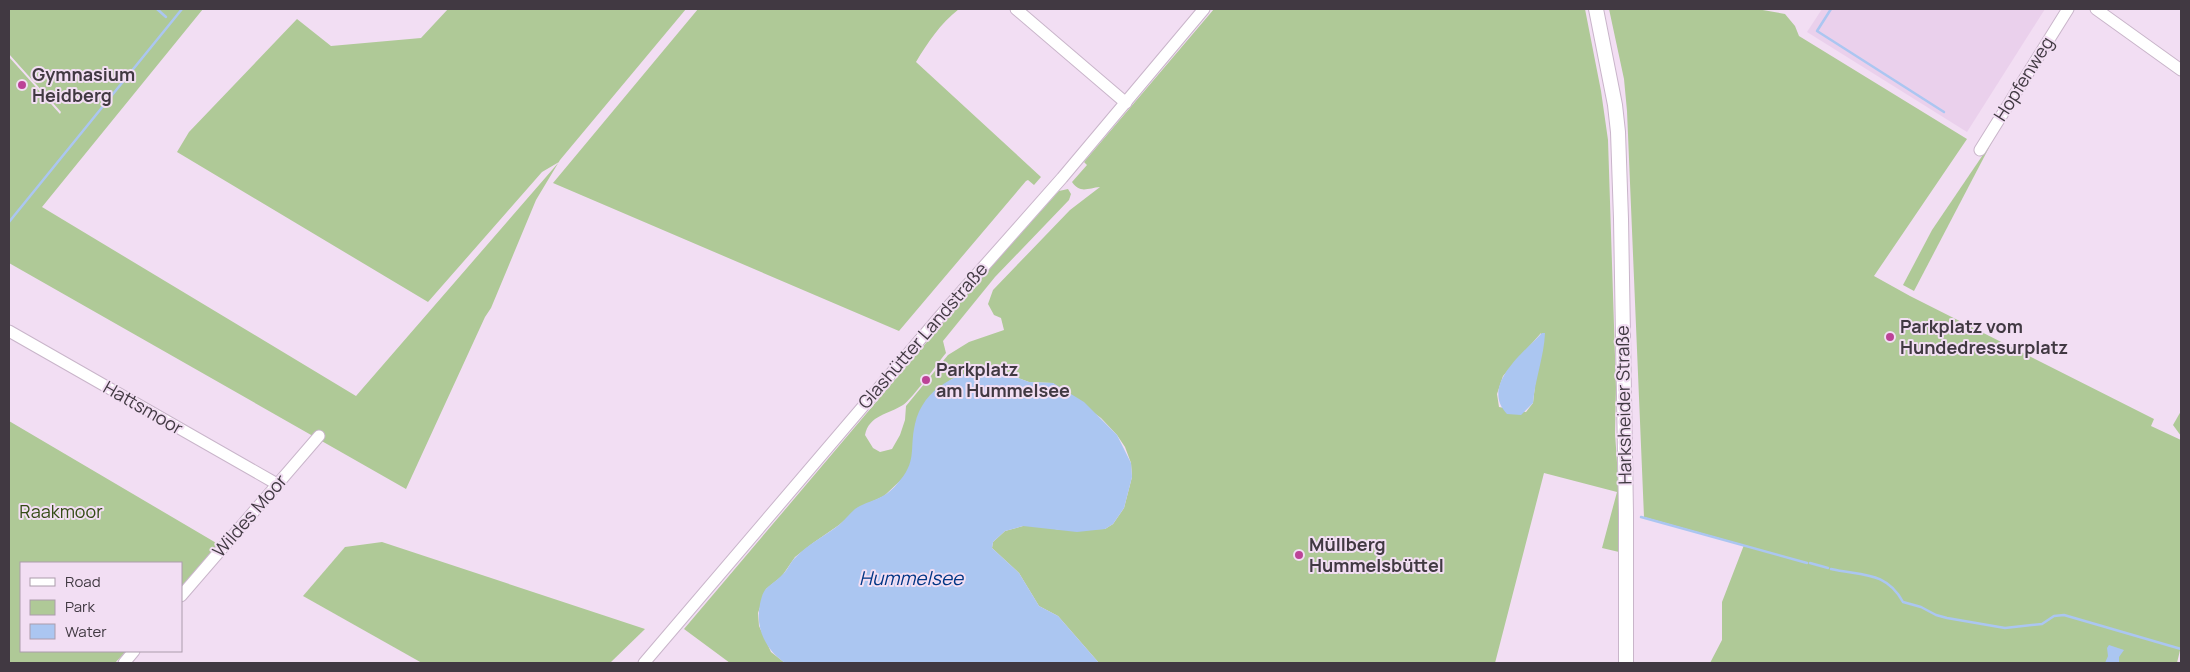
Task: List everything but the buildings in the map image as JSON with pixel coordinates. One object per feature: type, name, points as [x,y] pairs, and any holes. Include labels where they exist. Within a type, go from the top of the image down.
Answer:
[{"type":"main road","name":"Harksheider Straße","points":[[1596,9],[1615,105],[1622,219],[1626,484],[1626,663]]},
{"type":"street","points":[[1016,9],[1126,103]]},
{"type":"street","name":"Glashütter Landstraße","points":[[644,663],[947,308],[1062,178],[1204,9]]},
{"type":"street","name":"Hopfenweg","points":[[1980,150],[2068,9]]},
{"type":"street","points":[[2096,9],[2181,70]]},
{"type":"street","name":"Hattsmoor","points":[[9,331],[277,484]]},
{"type":"street","name":"Wildes Moor","points":[[182,595],[319,436]]},
{"type":"street","points":[[124,663],[133,652]]},
{"type":"shaded area","points":[[1822,9],[2045,9],[1967,132],[1807,32]]},
{"type":"green space","points":[[9,9],[203,9],[42,207],[356,396],[558,163],[536,200],[491,308],[485,317],[406,489],[9,263],[9,57],[60,114],[61,112],[9,54]]},
{"type":"green space","points":[[448,9],[686,9],[559,162],[542,172],[428,302],[177,152],[189,132],[297,19],[331,46],[421,38]]},
{"type":"green space","points":[[698,9],[959,9],[935,34],[916,62],[1041,177],[1034,185],[1028,180],[1026,181],[899,331],[553,183]]},
{"type":"green space","points":[[1214,9],[1585,9],[1601,91],[1608,140],[1616,387],[1615,433],[1619,492],[1619,552],[1602,548],[1617,492],[1544,473],[1495,663],[1099,663],[1058,616],[1039,606],[1019,573],[992,548],[993,542],[1005,531],[1023,526],[1061,530],[1105,529],[1113,524],[1124,508],[1132,477],[1131,463],[1125,447],[1117,435],[1101,418],[1053,383],[1029,382],[993,369],[982,370],[952,379],[935,391],[927,400],[909,470],[902,479],[884,496],[860,507],[795,557],[782,576],[766,589],[758,613],[759,626],[771,652],[785,663],[730,663],[684,629],[976,284],[1059,191],[1068,189],[1071,194],[1069,200],[995,277],[943,341],[946,353],[913,395],[903,405],[875,419],[867,428],[865,435],[873,448],[880,452],[892,449],[900,435],[905,420],[906,406],[948,355],[969,342],[1004,330],[1001,318],[994,315],[988,304],[993,290],[1070,210],[1100,187],[1081,189],[1072,182],[1087,165],[1084,162]],"holes":[[[1541,333],[1533,403],[1526,412],[1499,407],[1497,394],[1503,376]]]},
{"type":"green space","points":[[1609,9],[1757,9],[1785,14],[1795,26],[1799,36],[1967,139],[1874,276],[2154,419],[2151,426],[2181,440],[2181,646],[2177,663],[1710,663],[1722,640],[1722,602],[1744,545],[1644,517],[1627,111],[1624,79]]},
{"type":"green space","points":[[1993,140],[1914,291],[1903,285],[1932,230]]},
{"type":"green space","points":[[2181,411],[2181,436],[2173,425]]},
{"type":"green space","name":"Raakmoor","points":[[9,421],[218,544],[182,586],[182,562],[20,562],[20,652],[125,652],[115,663],[9,663]]},
{"type":"green space","points":[[382,542],[645,629],[610,663],[422,663],[303,596],[345,547]]},
{"type":"water","points":[[1542,333],[1545,333],[1544,342],[1533,403],[1521,415],[1507,414],[1500,403],[1498,392],[1501,381],[1515,360]]},
{"type":"water","name":"Hummelsee","points":[[993,369],[1029,382],[1053,383],[1084,402],[1117,435],[1131,463],[1132,477],[1124,508],[1113,524],[1105,529],[1077,532],[1023,526],[1005,531],[993,542],[992,548],[1019,573],[1039,606],[1058,616],[1099,663],[785,663],[778,658],[767,645],[759,622],[760,604],[765,590],[784,573],[794,559],[806,548],[839,525],[855,509],[887,494],[904,476],[912,455],[913,433],[919,411],[934,391],[955,377],[980,370]]},
{"type":"water","points":[[2109,645],[2124,650],[2119,657],[2119,663],[2105,663]]},
{"type":"waterway","points":[[157,9],[166,17]]},
{"type":"waterway","points":[[9,222],[182,9]]},
{"type":"waterway","points":[[1831,9],[1817,31],[1944,112]]},
{"type":"waterway","points":[[1641,517],[1807,563]]},
{"type":"waterway","points":[[1810,563],[1828,568]]},
{"type":"waterway","points":[[1831,569],[1872,576],[1889,585],[1903,602],[1947,618],[2005,628],[2042,624],[2054,616],[2064,615],[2181,649]]},
{"type":"place","name":"Gymnasium Heidberg","points":[[22,85]]},
{"type":"place","name":"Parkplatz vom Hundedressurplatz","points":[[1890,337]]},
{"type":"place","name":"Parkplatz am Hummelsee","points":[[926,380]]},
{"type":"place","name":"Müllberg Hummelsbüttel","points":[[1299,555]]}]
